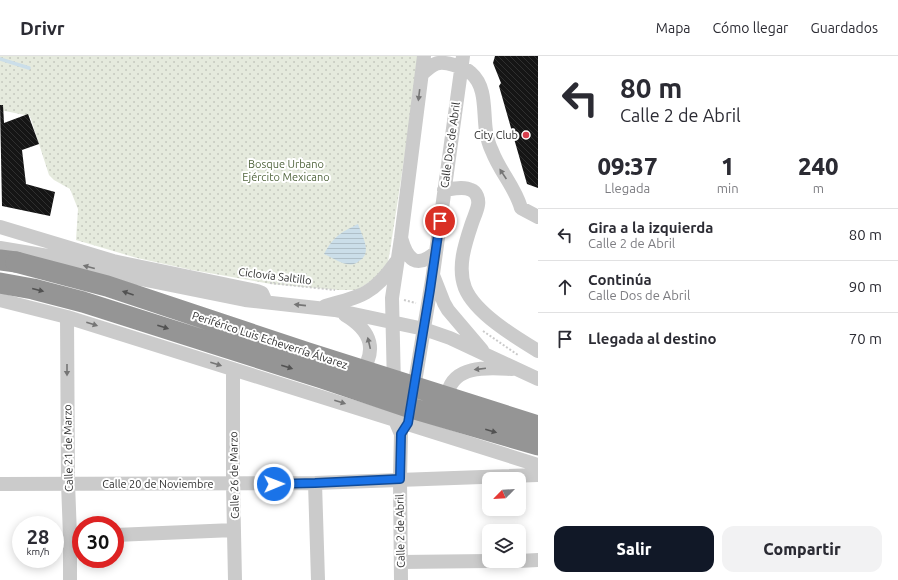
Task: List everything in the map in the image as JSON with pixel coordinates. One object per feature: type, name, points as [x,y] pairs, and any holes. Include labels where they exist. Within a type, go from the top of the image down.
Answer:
[{"type":"highway","name":"Periférico Luis Echeverría Álvarez","points":[[8,261],[107,286],[308,354],[538,426]]},
{"type":"highway","name":"Periférico Luis Echeverría Álvarez","points":[[0,283],[33,288],[83,302],[411,408],[538,445]]},
{"type":"street","points":[[393,323],[392,298],[424,56]]},
{"type":"street","points":[[422,74],[431,66],[441,62],[462,62],[472,73],[478,82],[483,95],[486,132],[491,151],[499,168],[516,192],[521,208],[538,217]]},
{"type":"street","name":"Calle Dos de Abril","points":[[424,329],[462,62]]},
{"type":"street","points":[[444,190],[472,190],[476,193],[478,198],[478,205],[465,244],[462,268],[463,280],[471,299],[489,318],[510,334],[538,350]]},
{"type":"street","points":[[0,227],[113,261],[257,291],[262,293],[266,302]]},
{"type":"street","points":[[401,238],[405,251],[408,256],[414,260],[426,260],[436,252]]},
{"type":"street","points":[[0,248],[48,256],[121,275],[245,300],[318,307],[424,329],[450,338],[486,354],[520,363],[538,379]]},
{"type":"street","points":[[318,307],[349,300],[368,292],[388,274],[398,260]]},
{"type":"street","points":[[432,274],[448,310],[486,354]]},
{"type":"street","points":[[0,300],[67,317],[289,386],[401,426],[484,447],[538,465]]},
{"type":"street","points":[[289,386],[334,387],[347,385],[358,377],[367,365],[370,350],[367,335],[357,322],[335,310]]},
{"type":"street","name":"Calle 21 de Marzo","points":[[67,317],[68,483],[73,516]]},
{"type":"street","name":"Calle 2 de Abril","points":[[393,323],[401,426],[401,580]]},
{"type":"street","name":"Calle 2 de Abril","points":[[401,426],[424,329]]},
{"type":"street","points":[[484,447],[461,431],[452,419],[447,405],[448,392],[459,376],[476,369],[520,363]]},
{"type":"street","name":"Calle 26 de Marzo","points":[[233,369],[235,580]]},
{"type":"street","name":"Calle 20 de Noviembre","points":[[0,484],[315,483],[538,475]]},
{"type":"street","points":[[315,483],[318,580]]},
{"type":"street","points":[[124,534],[234,530]]},
{"type":"street","points":[[526,561],[538,560]]},
{"type":"street","points":[[401,562],[482,561]]},
{"type":"street","name":"Calle 21 de Marzo","points":[[70,580],[72,565]]},
{"type":"path","name":"Ciclovía Saltillo","points":[[269,283],[337,290]]},
{"type":"path","points":[[392,298],[428,305]]},
{"type":"path","points":[[478,327],[520,363]]},
{"type":"green space","name":"Bosque Urbano Ejército Mexicano","points":[[0,56],[420,56],[387,266],[382,274],[357,290],[338,290],[271,284],[192,270],[137,258],[76,240],[78,209],[70,189],[54,180],[49,175],[30,116],[0,110]]},
{"type":"water","points":[[358,224],[366,249],[363,258],[355,264],[349,264],[324,254],[331,243],[338,236]]},
{"type":"building","name":"City Club","points":[[495,56],[538,56],[538,188],[527,184],[499,86],[501,83],[493,63]]},
{"type":"building","points":[[0,105],[3,105],[4,123],[28,114],[39,144],[22,150],[26,184],[55,192],[50,216],[2,206]]},
{"type":"waterway","points":[[0,59],[29,68]]},
{"type":"place","name":"City Club","points":[[526,135]]},
{"type":"route","points":[[274,484],[400,479],[401,434],[408,423],[440,221]]}]
